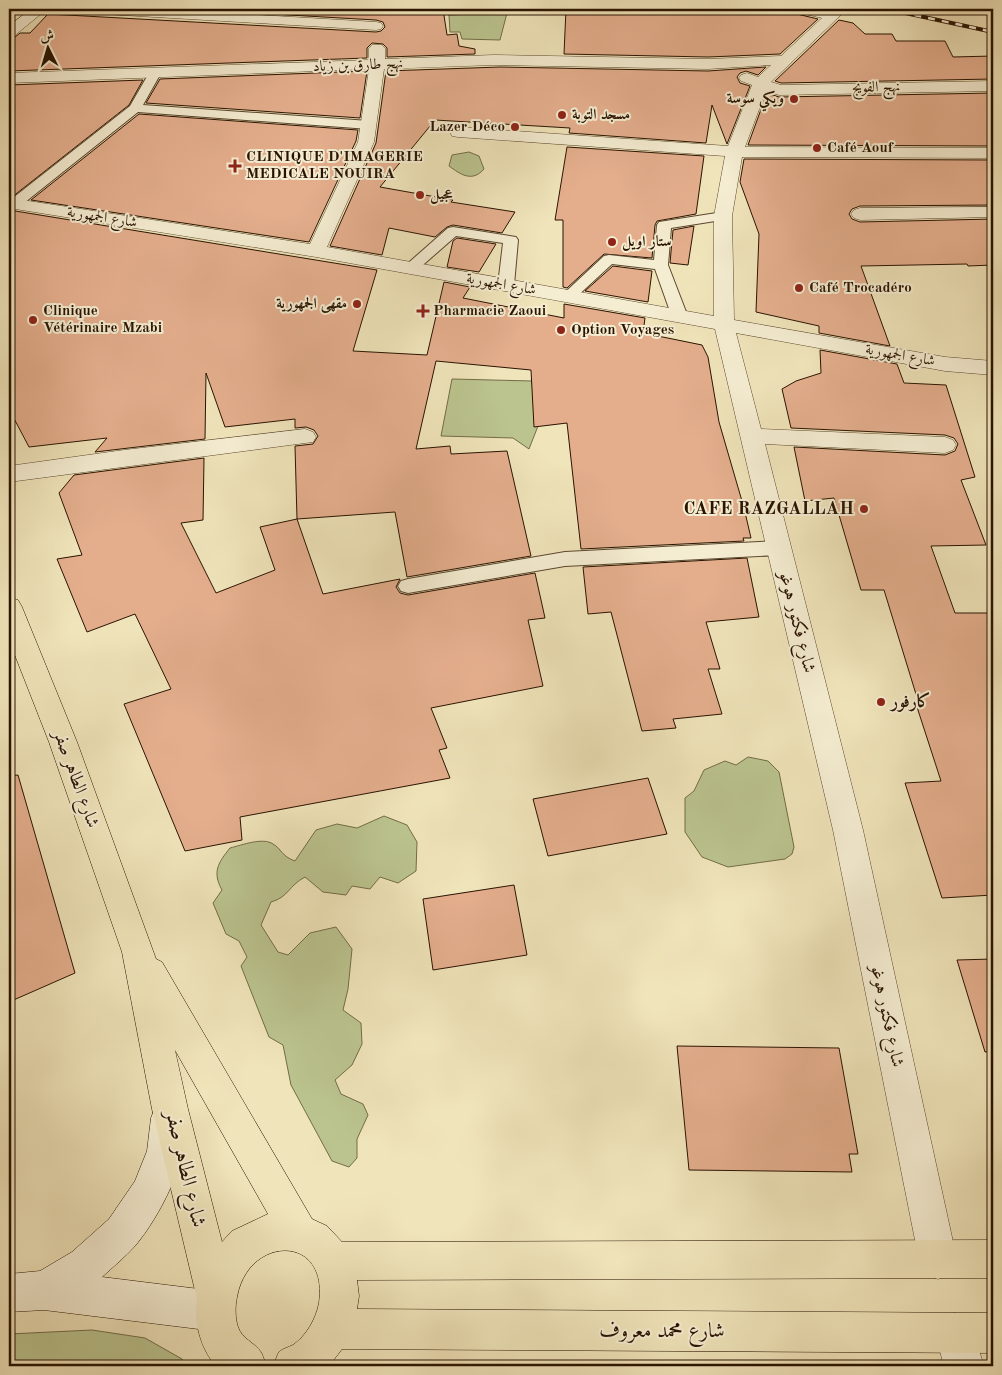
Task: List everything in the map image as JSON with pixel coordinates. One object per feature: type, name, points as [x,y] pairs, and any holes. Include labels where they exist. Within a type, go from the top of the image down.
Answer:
[{"type":"main road","name":"شارع الطاهر صفر","points":[[9,607],[63,742],[138,952],[170,1109],[226,1337]]},
{"type":"main road","name":"شارع الطاهر صفر","points":[[138,952],[299,1232]]},
{"type":"main road","points":[[226,1337],[222,1277],[228,1265],[246,1244],[263,1234],[281,1230],[299,1232],[312,1238],[324,1248],[332,1261],[339,1283],[338,1306],[330,1344],[294,1366]]},
{"type":"main road","points":[[332,1261],[993,1259]]},
{"type":"main road","name":"شارع محمد معروف","points":[[330,1344],[971,1344]]},
{"type":"street","points":[[9,33],[40,9]]},
{"type":"street","points":[[87,9],[376,26]]},
{"type":"street","points":[[316,251],[366,142],[377,65],[375,9]]},
{"type":"street","points":[[802,9],[835,13]]},
{"type":"street","name":"شارع فكتور هوغو","points":[[835,13],[760,84],[734,152],[723,216],[724,325],[848,830],[938,1260]]},
{"type":"street","name":"نهج طارق بن زياد","points":[[9,78],[494,60],[708,64],[784,60]]},
{"type":"street","name":"نهج طارق بن زياد","points":[[708,64],[760,84]]},
{"type":"street","name":"نهج الفويج","points":[[760,84],[779,90],[993,86]]},
{"type":"street","points":[[458,132],[734,152],[993,153]]},
{"type":"street","name":"شارع الجمهورية","points":[[11,204],[316,251],[945,364],[993,368]]},
{"type":"street","points":[[860,214],[993,212]]},
{"type":"street","points":[[752,436],[945,445]]},
{"type":"street","points":[[9,474],[124,458],[305,437]]},
{"type":"street","points":[[26,1292],[86,1266],[122,1232],[149,1193],[165,1151],[170,1109]]},
{"type":"street","points":[[26,1292],[226,1337]]},
{"type":"lane","points":[[11,204],[136,108],[155,73]]},
{"type":"lane","points":[[136,108],[369,125]]},
{"type":"lane","points":[[680,317],[661,265],[664,225],[723,216]]},
{"type":"lane","points":[[410,268],[453,231],[511,240],[506,285]]},
{"type":"lane","points":[[568,297],[610,259],[661,265]]},
{"type":"lane","points":[[408,586],[565,559],[779,548]]},
{"type":"green space","points":[[507,13],[500,40],[462,39],[460,32],[450,32],[449,15]]},
{"type":"green space","points":[[469,152],[479,156],[484,169],[475,176],[466,176],[449,166],[452,155]]},
{"type":"green space","points":[[452,379],[532,381],[538,426],[529,449],[513,438],[441,436]]},
{"type":"green space","points":[[748,757],[768,761],[779,772],[794,847],[792,854],[785,859],[728,867],[702,857],[685,832],[685,798],[694,791],[704,770],[725,761],[736,765]]},
{"type":"green space","points":[[384,816],[407,825],[417,842],[416,871],[398,883],[380,877],[370,889],[352,886],[346,895],[323,892],[305,877],[299,880],[282,897],[271,902],[261,925],[278,952],[288,955],[310,933],[336,927],[352,949],[348,989],[343,1010],[361,1023],[362,1044],[352,1065],[335,1080],[341,1094],[363,1104],[368,1115],[357,1139],[357,1158],[349,1167],[332,1161],[291,1085],[283,1045],[269,1037],[241,966],[247,957],[239,941],[226,934],[213,903],[222,890],[217,878],[218,868],[222,858],[230,848],[252,842],[269,842],[295,861],[316,830],[337,824],[357,828]]},
{"type":"green space","points":[[92,1330],[145,1338],[182,1359],[187,1366],[9,1366],[9,1334]]},
{"type":"building","points":[[184,9],[443,9],[447,35],[457,34],[459,46],[475,49],[475,54],[387,57],[387,48],[383,44],[372,43],[367,48],[367,58],[9,71],[9,42],[20,33],[30,33],[48,14],[376,32],[381,31],[385,27],[383,22],[376,20]]},
{"type":"building","points":[[566,9],[789,9],[797,14],[818,19],[780,54],[708,57],[564,54]]},
{"type":"building","points":[[839,20],[853,23],[865,34],[892,34],[896,41],[945,41],[953,57],[993,56],[993,79],[781,83],[775,81]]},
{"type":"building","points":[[500,67],[708,71],[766,67],[758,75],[746,71],[740,73],[737,77],[740,83],[750,86],[727,144],[712,105],[706,143],[569,133],[570,128],[435,120],[380,187],[453,200],[451,202],[515,212],[502,233],[453,225],[447,227],[435,237],[389,228],[382,255],[330,246],[376,143],[386,71]]},
{"type":"building","points":[[367,71],[360,118],[146,103],[160,79]]},
{"type":"building","points":[[143,80],[129,105],[12,197],[9,196],[9,85]]},
{"type":"building","points":[[767,93],[779,97],[993,93],[993,146],[748,145]]},
{"type":"building","name":"CLINIQUE D'IMAGERIE MEDICALE NOUIRA","points":[[139,114],[358,130],[356,141],[309,242],[31,200]]},
{"type":"building","points":[[567,147],[704,156],[696,214],[657,221],[652,258],[604,254],[567,288],[563,287],[563,220],[555,220]]},
{"type":"building","points":[[744,159],[993,160],[993,205],[860,206],[852,209],[849,214],[852,219],[860,222],[993,219],[993,265],[861,266],[890,346],[819,333],[819,326],[756,312],[759,234],[740,182]]},
{"type":"building","points":[[9,210],[377,270],[353,351],[427,355],[444,282],[470,287],[463,298],[564,318],[564,304],[645,318],[643,333],[702,345],[708,357],[719,422],[751,538],[743,538],[744,541],[581,549],[567,423],[534,427],[531,370],[436,361],[416,449],[450,446],[451,454],[507,451],[531,556],[407,577],[395,512],[297,519],[295,446],[313,444],[318,436],[314,430],[306,427],[295,428],[295,419],[225,427],[206,373],[205,439],[95,452],[107,438],[29,447],[9,409]]},
{"type":"building","points":[[694,226],[688,265],[670,263],[673,230]]},
{"type":"building","points":[[457,238],[496,244],[479,272],[447,267],[453,241]]},
{"type":"building","points":[[613,266],[652,271],[648,302],[585,291]]},
{"type":"building","points":[[820,350],[897,364],[904,383],[946,385],[975,477],[961,480],[986,545],[931,546],[955,613],[993,613],[993,895],[942,898],[905,783],[941,781],[916,704],[919,704],[884,590],[861,590],[834,498],[805,501],[794,447],[945,455],[955,451],[958,444],[954,438],[945,435],[791,428],[782,389],[796,381],[821,373]]},
{"type":"building","points":[[204,458],[203,520],[181,523],[216,593],[275,570],[260,527],[297,519],[323,594],[400,579],[396,587],[400,593],[408,595],[535,573],[545,618],[528,620],[543,686],[431,708],[447,748],[439,750],[450,778],[240,817],[242,840],[185,851],[124,704],[171,689],[135,614],[87,632],[57,559],[82,555],[59,493],[74,475]]},
{"type":"building","points":[[747,558],[759,617],[706,622],[720,669],[708,669],[722,714],[673,719],[676,728],[642,731],[611,612],[588,614],[583,567]]},
{"type":"building","points":[[18,775],[75,973],[9,1002],[9,776]]},
{"type":"building","points":[[648,778],[667,834],[548,856],[533,799]]},
{"type":"building","points":[[514,885],[527,955],[433,970],[423,899]]},
{"type":"building","points":[[993,959],[993,1051],[985,1052],[957,960]]},
{"type":"building","points":[[677,1046],[839,1048],[858,1154],[849,1154],[852,1172],[689,1170]]},
{"type":"railway","points":[[887,9],[993,32]]},
{"type":"place","name":"ويكي سوسة","points":[[794,99]]},
{"type":"place","name":"مسجد التوبة","points":[[562,115]]},
{"type":"place","name":"Lazer Déco","points":[[515,127]]},
{"type":"place","name":"Café Aouf","points":[[817,148]]},
{"type":"place","name":"CLINIQUE D'IMAGERIE MEDICALE NOUIRA","points":[[235,166]]},
{"type":"place","name":"عجيل","points":[[420,195]]},
{"type":"place","name":"ستار اويل","points":[[612,242]]},
{"type":"place","name":"Café Trocadéro","points":[[799,288]]},
{"type":"place","name":"مقهى الجمهورية","points":[[357,304]]},
{"type":"place","name":"Pharmacie Zaoui","points":[[423,311]]},
{"type":"place","name":"Clinique Vétérinaire Mzabi","points":[[33,320]]},
{"type":"place","name":"Option Voyages","points":[[561,330]]},
{"type":"place","name":"CAFE RAZGALLAH","points":[[864,509]]},
{"type":"place","name":"كارفور","points":[[881,702]]}]
